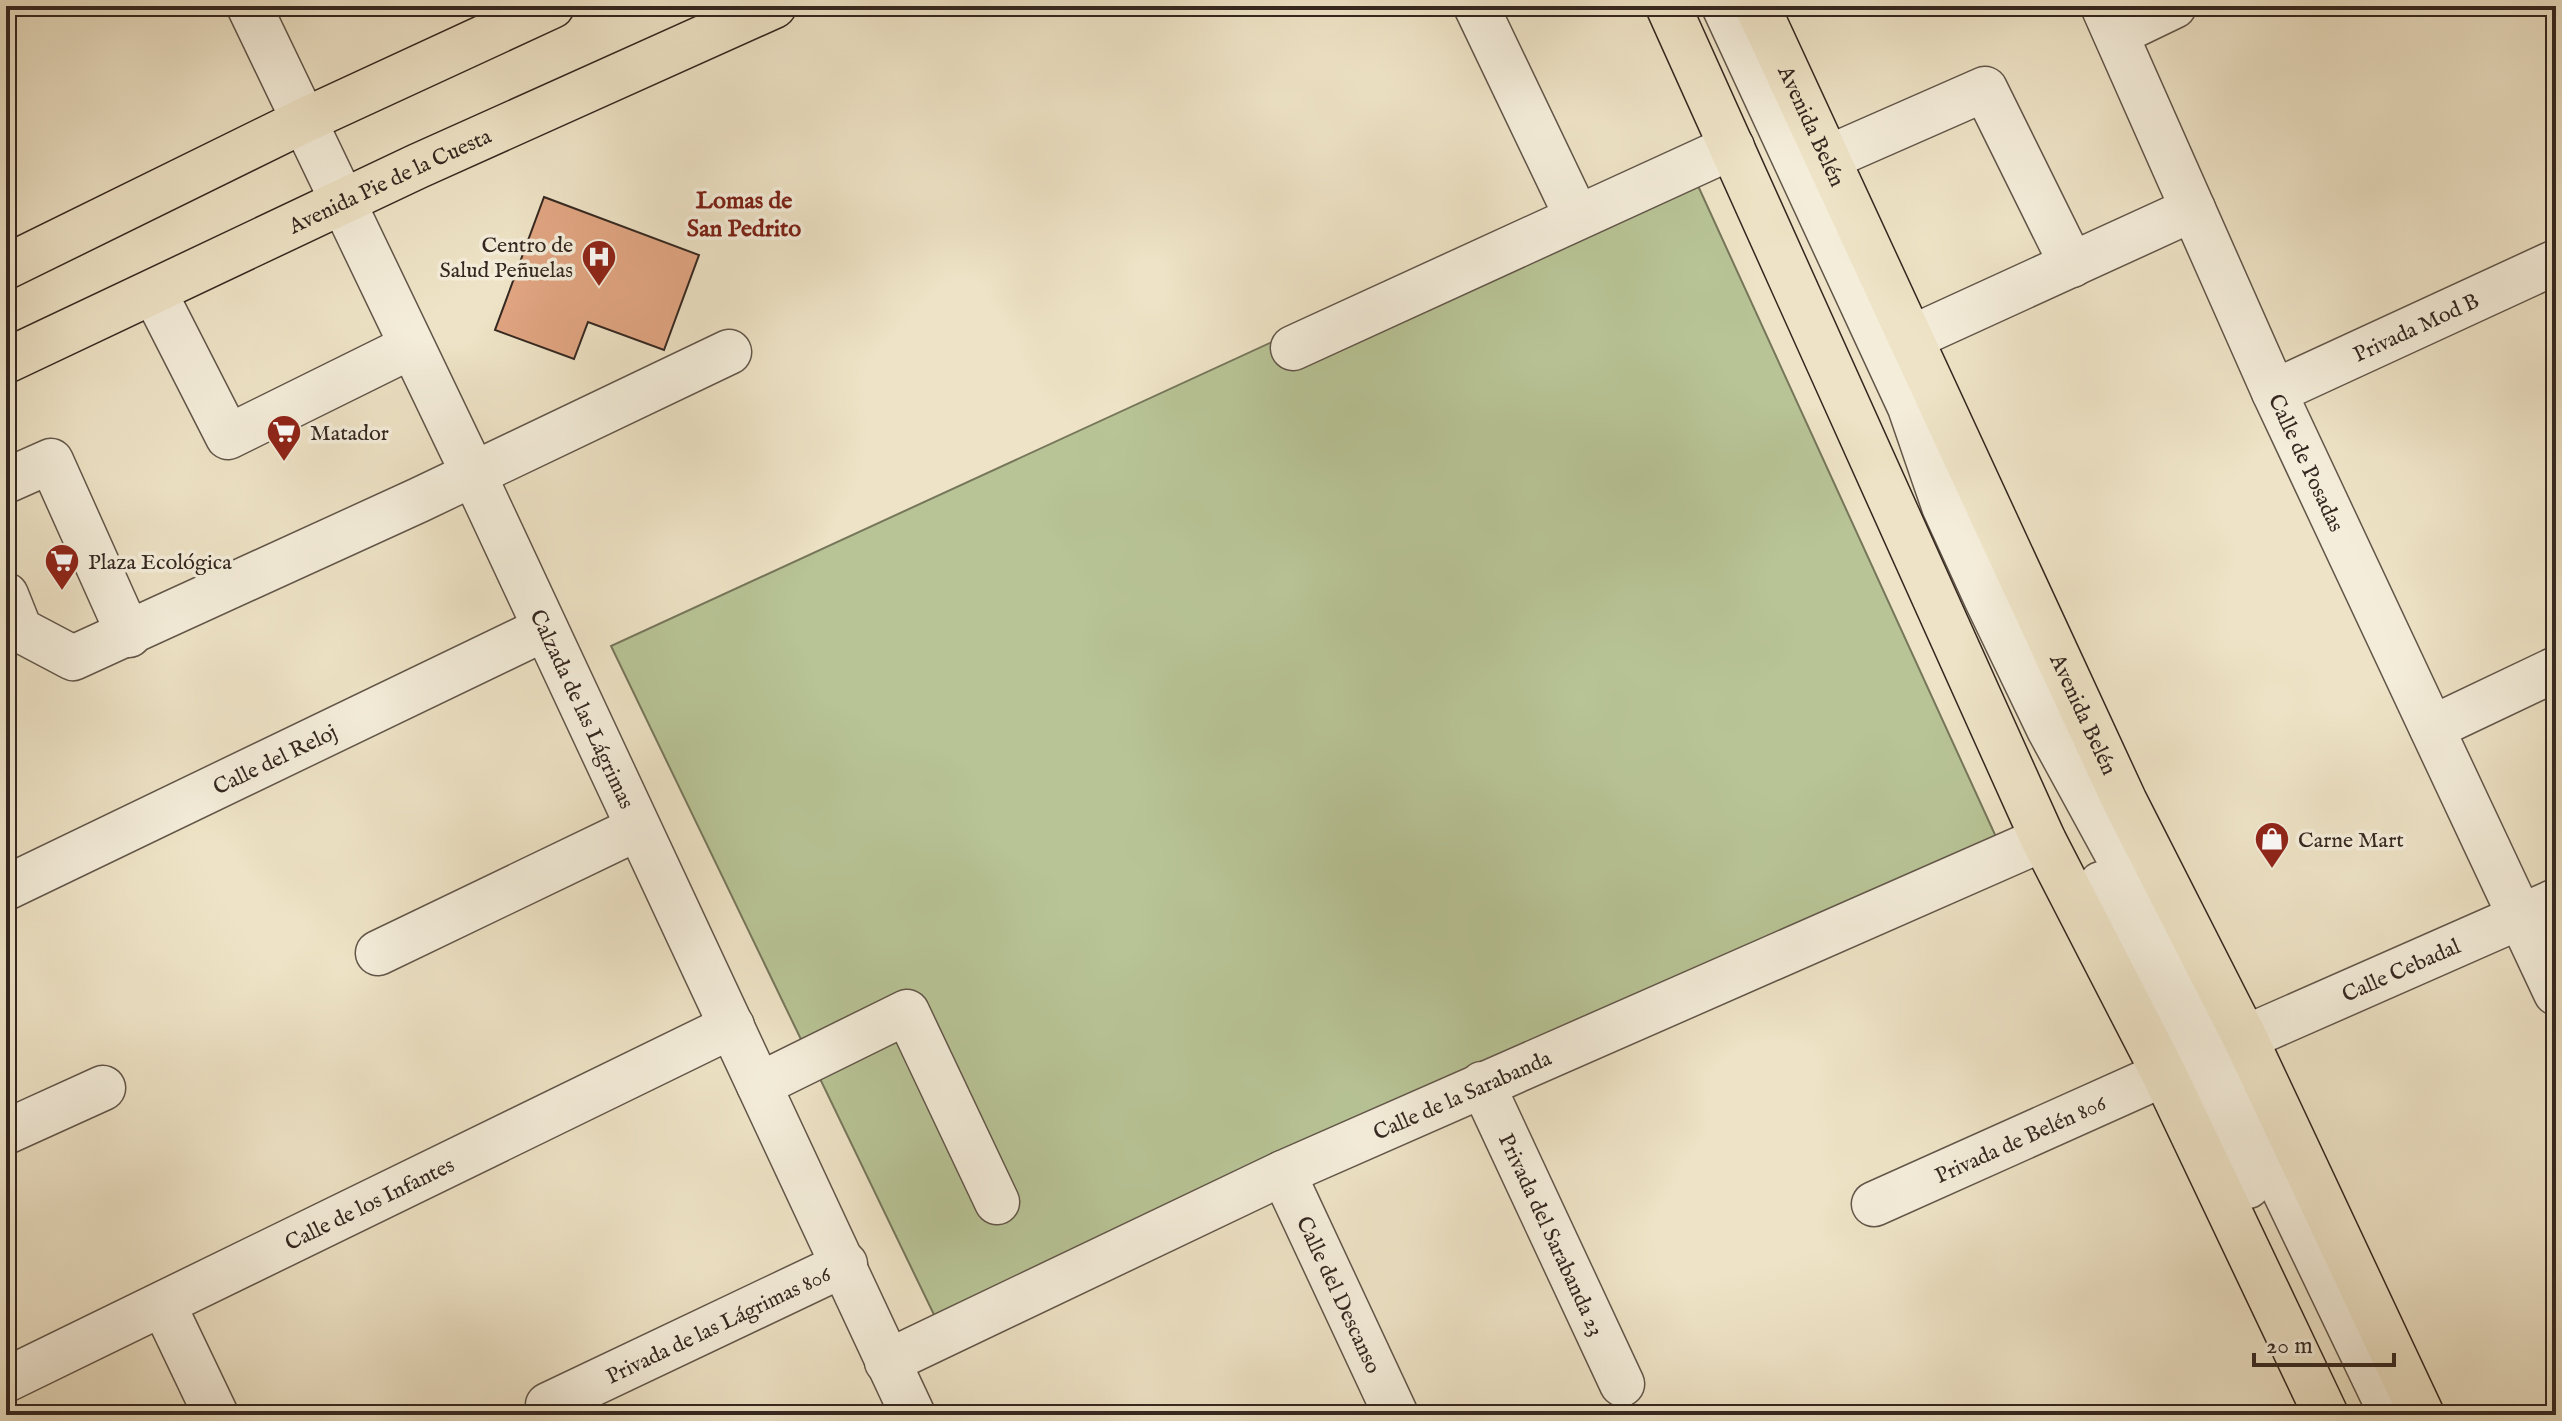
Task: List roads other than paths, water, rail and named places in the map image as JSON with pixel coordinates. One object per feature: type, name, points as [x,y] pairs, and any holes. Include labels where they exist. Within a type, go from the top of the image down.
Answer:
[{"type":"main road","points":[[6,267],[303,121],[552,6]]},
{"type":"main road","name":"Avenida Pie de la Cuesta","points":[[6,361],[774,6]]},
{"type":"main road","points":[[1668,6],[2043,839],[2164,1074],[2332,1414]]},
{"type":"main road","name":"Avenida Belén","points":[[1757,6],[2125,802],[2245,1038],[2422,1415]]},
{"type":"street","name":"Calzada de las Lágrimas","points":[[249,6],[473,473],[913,1415]]},
{"type":"street","points":[[1476,6],[1577,217]]},
{"type":"street","points":[[1709,6],[1722,33],[1750,121],[2030,737],[2332,1414]]},
{"type":"street","points":[[1724,6],[1910,407],[1944,506],[1987,600],[2049,729],[2164,940],[2392,1415]]},
{"type":"street","points":[[2110,20],[2174,6]]},
{"type":"street","name":"Calle de Posadas","points":[[2110,20],[2274,392],[2432,728],[2538,909],[2556,993]]},
{"type":"street","points":[[1828,158],[1985,89],[2072,265]]},
{"type":"street","points":[[1293,348],[1732,147]]},
{"type":"street","points":[[1911,338],[2193,209]]},
{"type":"street","name":"Privada Mod B","points":[[2274,392],[2556,262]]},
{"type":"street","points":[[154,292],[228,437],[410,347]]},
{"type":"street","points":[[6,595],[20,630],[73,658],[129,635],[729,352]]},
{"type":"street","points":[[6,481],[51,461],[129,635]]},
{"type":"street","name":"Calle del Reloj","points":[[6,888],[544,629]]},
{"type":"street","points":[[2432,728],[2556,669]]},
{"type":"street","points":[[378,953],[638,828]]},
{"type":"street","name":"Calle de la Sarabanda","points":[[887,1362],[1283,1173],[2043,839]]},
{"type":"street","name":"Calle Cebadal","points":[[2245,1038],[2538,909]]},
{"type":"street","points":[[759,1085],[907,1012],[997,1202]]},
{"type":"street","name":"Calle de los Infantes","points":[[6,1380],[732,1026]]},
{"type":"street","name":"Privada de Belén 806","points":[[1874,1204],[2164,1074]]},
{"type":"street","name":"Privada del Sarabanda 23","points":[[1482,1084],[1622,1384]]},
{"type":"street","points":[[6,1132],[103,1088]]},
{"type":"street","name":"Calle del Descanso","points":[[1283,1173],[1396,1415]]},
{"type":"street","name":"Privada de las Lágrimas 806","points":[[548,1405],[845,1264]]},
{"type":"street","points":[[163,1304],[216,1415]]},
{"type":"place","name":"Centro de Salud Peñuelas","points":[[599,288]]},
{"type":"place","name":"Matador","points":[[284,463]]},
{"type":"place","name":"Plaza Ecológica","points":[[62,592]]},
{"type":"place","name":"Carne Mart","points":[[2272,870]]},
{"type":"district","name":"Lomas de San Pedrito","points":[[744,214]]}]
